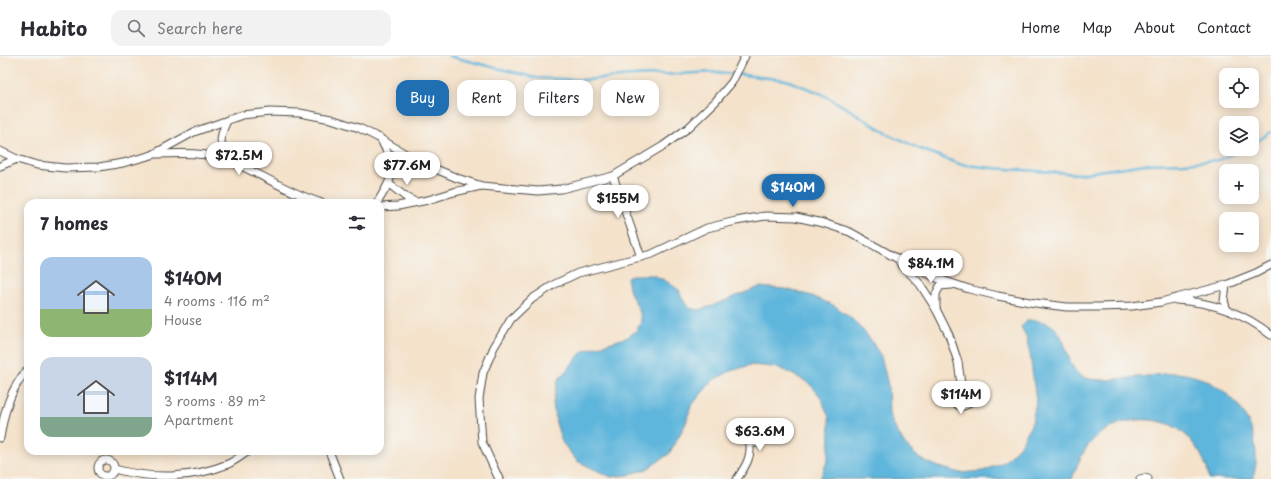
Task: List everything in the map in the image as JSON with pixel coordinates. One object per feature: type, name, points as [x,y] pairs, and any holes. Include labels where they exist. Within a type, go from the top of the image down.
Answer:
[{"type":"street","points":[[152,155],[194,132],[242,115],[270,112],[300,113],[331,119],[359,128],[427,165],[482,186],[538,191],[561,189],[613,176],[663,146],[688,128],[716,102],[732,82],[744,59]]},
{"type":"street","points":[[227,121],[222,130],[220,140],[222,150],[228,160]]},
{"type":"street","points":[[379,138],[391,160],[392,175],[389,184],[380,199]]},
{"type":"street","points":[[0,151],[17,160],[37,165],[65,168],[99,167],[123,163],[152,155],[179,153],[201,155],[228,160],[308,199]]},
{"type":"street","points":[[0,166],[17,160]]},
{"type":"street","points":[[392,175],[403,169],[427,165]]},
{"type":"street","points":[[613,176],[641,257]]},
{"type":"street","points":[[389,184],[407,198],[416,202]]},
{"type":"street","points":[[384,207],[398,206],[428,200],[482,186]]},
{"type":"street","points":[[499,479],[482,442],[479,399],[483,373],[494,347],[511,319],[532,299],[555,284],[578,273],[652,254],[706,228],[765,216],[796,217],[830,225],[850,232],[894,258],[939,279],[954,284],[1035,304],[1067,307],[1132,306],[1167,300],[1226,285],[1256,273],[1271,265]]},
{"type":"street","points":[[894,258],[920,284],[936,309],[949,336],[958,362],[958,386],[952,396],[956,404],[963,406],[968,404],[971,398],[971,393],[967,388],[958,386]]},
{"type":"street","points":[[936,309],[936,294],[940,286],[954,284]]},
{"type":"street","points":[[1226,285],[1224,301],[1227,310]]},
{"type":"street","points":[[1167,300],[1202,303],[1227,310],[1258,325],[1271,335]]},
{"type":"street","points":[[0,438],[8,401],[24,374]]},
{"type":"street","points":[[737,479],[749,458],[751,448],[748,433],[749,430],[757,427],[762,430],[764,436],[751,448]]},
{"type":"street","points":[[749,439],[754,442],[760,441]]},
{"type":"street","points":[[114,469],[128,474],[148,477],[177,478],[201,474],[229,464],[243,455]]},
{"type":"street","points":[[330,455],[340,479]]},
{"type":"street","points":[[1140,479],[1148,479]]},
{"type":"water","points":[[634,275],[653,275],[666,281],[679,290],[683,300],[689,308],[698,310],[759,287],[785,289],[812,296],[835,306],[852,319],[868,336],[881,356],[888,385],[889,414],[905,445],[920,459],[939,467],[960,473],[983,471],[1004,462],[1020,446],[1032,423],[1036,401],[1030,354],[1026,336],[1021,327],[1027,321],[1039,321],[1050,324],[1057,331],[1062,339],[1073,367],[1078,374],[1086,378],[1093,380],[1104,380],[1177,373],[1194,376],[1223,390],[1244,414],[1251,428],[1255,444],[1256,461],[1253,479],[1209,479],[1202,456],[1193,443],[1180,430],[1159,421],[1136,420],[1113,426],[1094,439],[1084,452],[1072,479],[820,479],[828,459],[830,437],[829,417],[820,396],[809,383],[780,368],[750,365],[731,371],[713,380],[691,406],[686,423],[669,454],[647,469],[628,475],[611,477],[577,461],[562,442],[556,423],[553,403],[558,380],[583,351],[628,337],[637,330],[641,322],[640,312],[630,292],[627,278]]},
{"type":"waterway","points":[[449,56],[536,78],[583,80],[718,72],[786,80],[820,93],[883,131],[918,148],[959,164],[1079,174],[1145,164],[1219,160],[1228,156]]},
{"type":"waterway","points":[[1259,140],[1271,132]]}]
